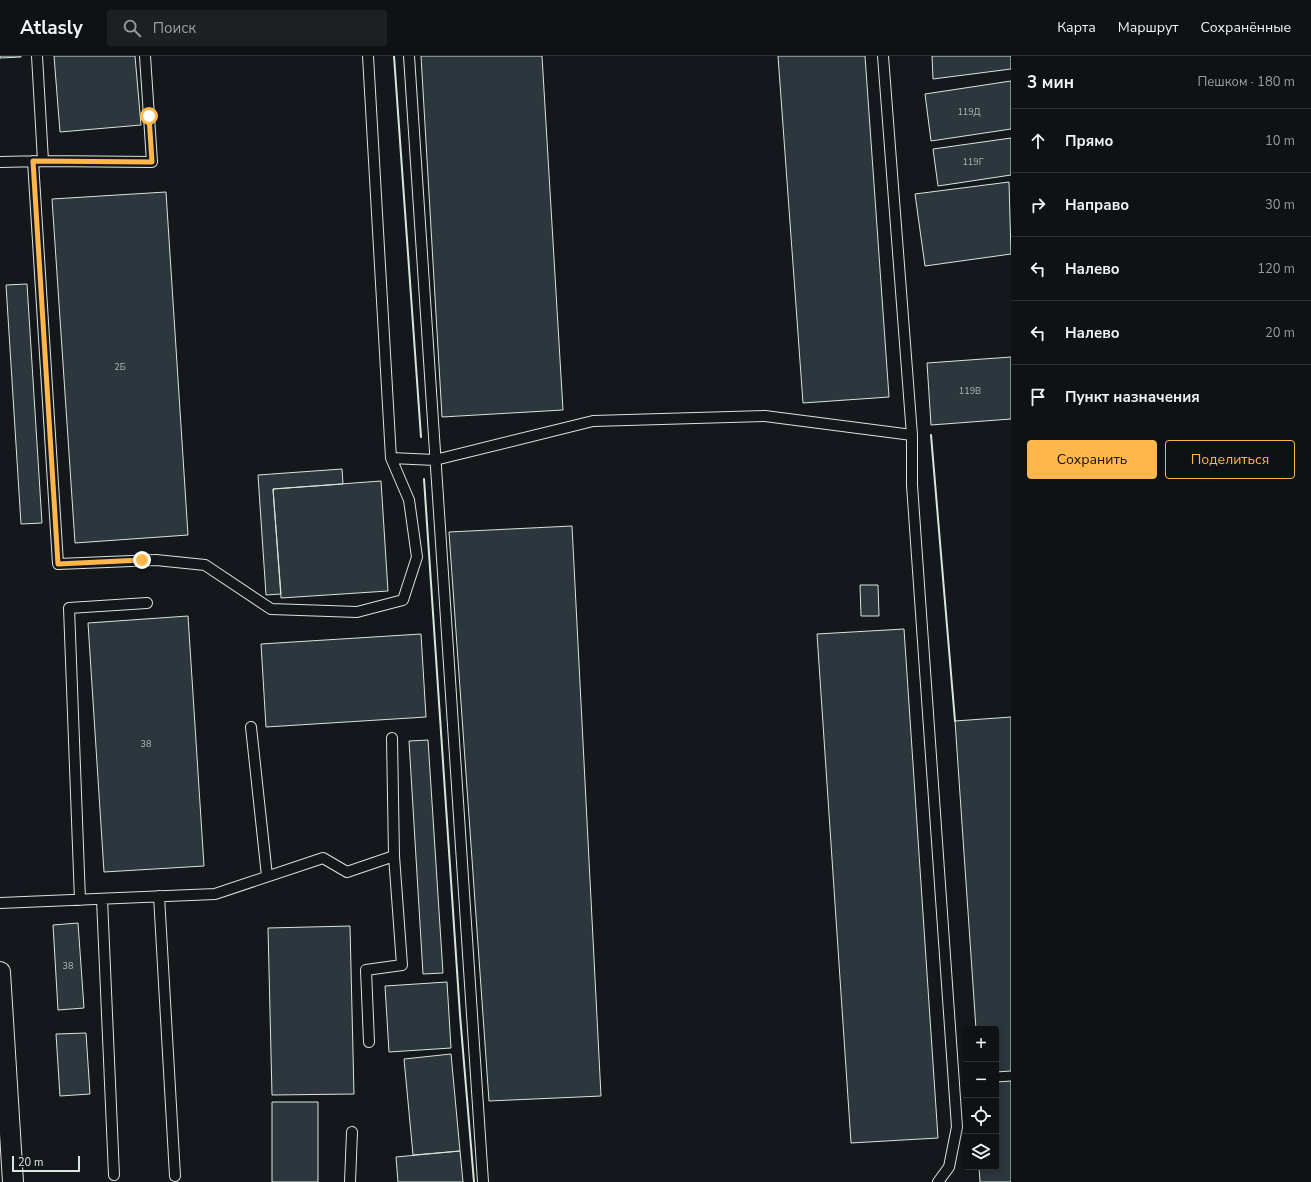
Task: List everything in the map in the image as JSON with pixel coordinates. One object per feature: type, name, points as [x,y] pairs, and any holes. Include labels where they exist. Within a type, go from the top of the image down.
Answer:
[{"type":"street","points":[[0,972],[13,1182]]},
{"type":"lane","points":[[37,56],[38,161],[58,564],[156,560],[205,565],[271,609],[358,612],[403,600],[417,557],[409,500],[391,458],[368,56]]},
{"type":"lane","points":[[0,162],[152,162],[145,56]]},
{"type":"lane","points":[[409,56],[483,1182]]},
{"type":"lane","points":[[883,56],[912,434],[912,485],[957,1127],[949,1168],[938,1182]]},
{"type":"lane","points":[[391,458],[435,460],[593,420],[765,416],[912,434]]},
{"type":"lane","points":[[80,900],[68,608],[147,603]]},
{"type":"lane","points":[[251,727],[267,876]]},
{"type":"lane","points":[[369,1042],[366,970],[402,965],[394,856],[392,738]]},
{"type":"lane","points":[[0,903],[215,894],[323,858],[347,872],[394,856]]},
{"type":"lane","points":[[159,896],[175,1176]]},
{"type":"lane","points":[[102,899],[114,1175]]},
{"type":"lane","points":[[350,1182],[352,1132]]},
{"type":"building","points":[[0,56],[21,56],[21,57],[0,58]]},
{"type":"building","points":[[54,56],[135,56],[141,125],[60,132]]},
{"type":"building","points":[[421,56],[542,56],[563,410],[442,417]]},
{"type":"building","points":[[778,56],[865,56],[889,397],[803,403]]},
{"type":"building","points":[[932,56],[1011,56],[1011,69],[933,79]]},
{"type":"building","points":[[1011,81],[1011,129],[931,141],[925,94]]},
{"type":"building","points":[[1011,138],[1011,175],[938,186],[933,149]]},
{"type":"building","points":[[1009,182],[1011,254],[925,266],[915,194]]},
{"type":"building","points":[[166,192],[188,535],[75,543],[52,199]]},
{"type":"building","points":[[27,284],[42,523],[21,524],[6,285]]},
{"type":"building","points":[[1011,357],[1011,419],[931,425],[927,363]]},
{"type":"building","points":[[342,469],[343,484],[273,489],[281,594],[266,595],[258,475]]},
{"type":"building","points":[[381,481],[388,591],[281,598],[273,489]]},
{"type":"building","points":[[572,526],[601,1096],[489,1101],[449,532]]},
{"type":"building","points":[[860,585],[878,585],[879,616],[861,616]]},
{"type":"building","points":[[188,616],[204,866],[104,872],[88,623]]},
{"type":"building","points":[[904,629],[938,1138],[851,1143],[817,634]]},
{"type":"building","points":[[421,634],[426,717],[266,727],[261,644]]},
{"type":"building","points":[[1011,717],[1011,1071],[999,1072],[999,1026],[976,1026],[955,721]]},
{"type":"building","points":[[428,740],[443,973],[423,974],[409,741]]},
{"type":"building","points":[[78,923],[84,1008],[58,1010],[53,925]]},
{"type":"building","points":[[350,926],[354,1094],[272,1095],[268,928]]},
{"type":"building","points":[[447,982],[451,1048],[389,1052],[385,986]]},
{"type":"building","points":[[86,1033],[90,1094],[60,1096],[56,1034]]},
{"type":"building","points":[[451,1054],[460,1151],[413,1155],[404,1059]]},
{"type":"building","points":[[1011,1081],[1011,1182],[980,1182],[979,1170],[999,1170],[999,1082]]},
{"type":"building","points":[[272,1102],[318,1102],[318,1182],[272,1182]]},
{"type":"building","points":[[460,1151],[463,1182],[398,1182],[396,1157]]},
{"type":"wall","points":[[394,56],[421,437]]},
{"type":"wall","points":[[931,435],[955,721]]},
{"type":"wall","points":[[424,479],[460,1015],[474,1182]]},
{"type":"route","points":[[142,560],[58,564],[33,161],[152,162],[149,116]]}]
